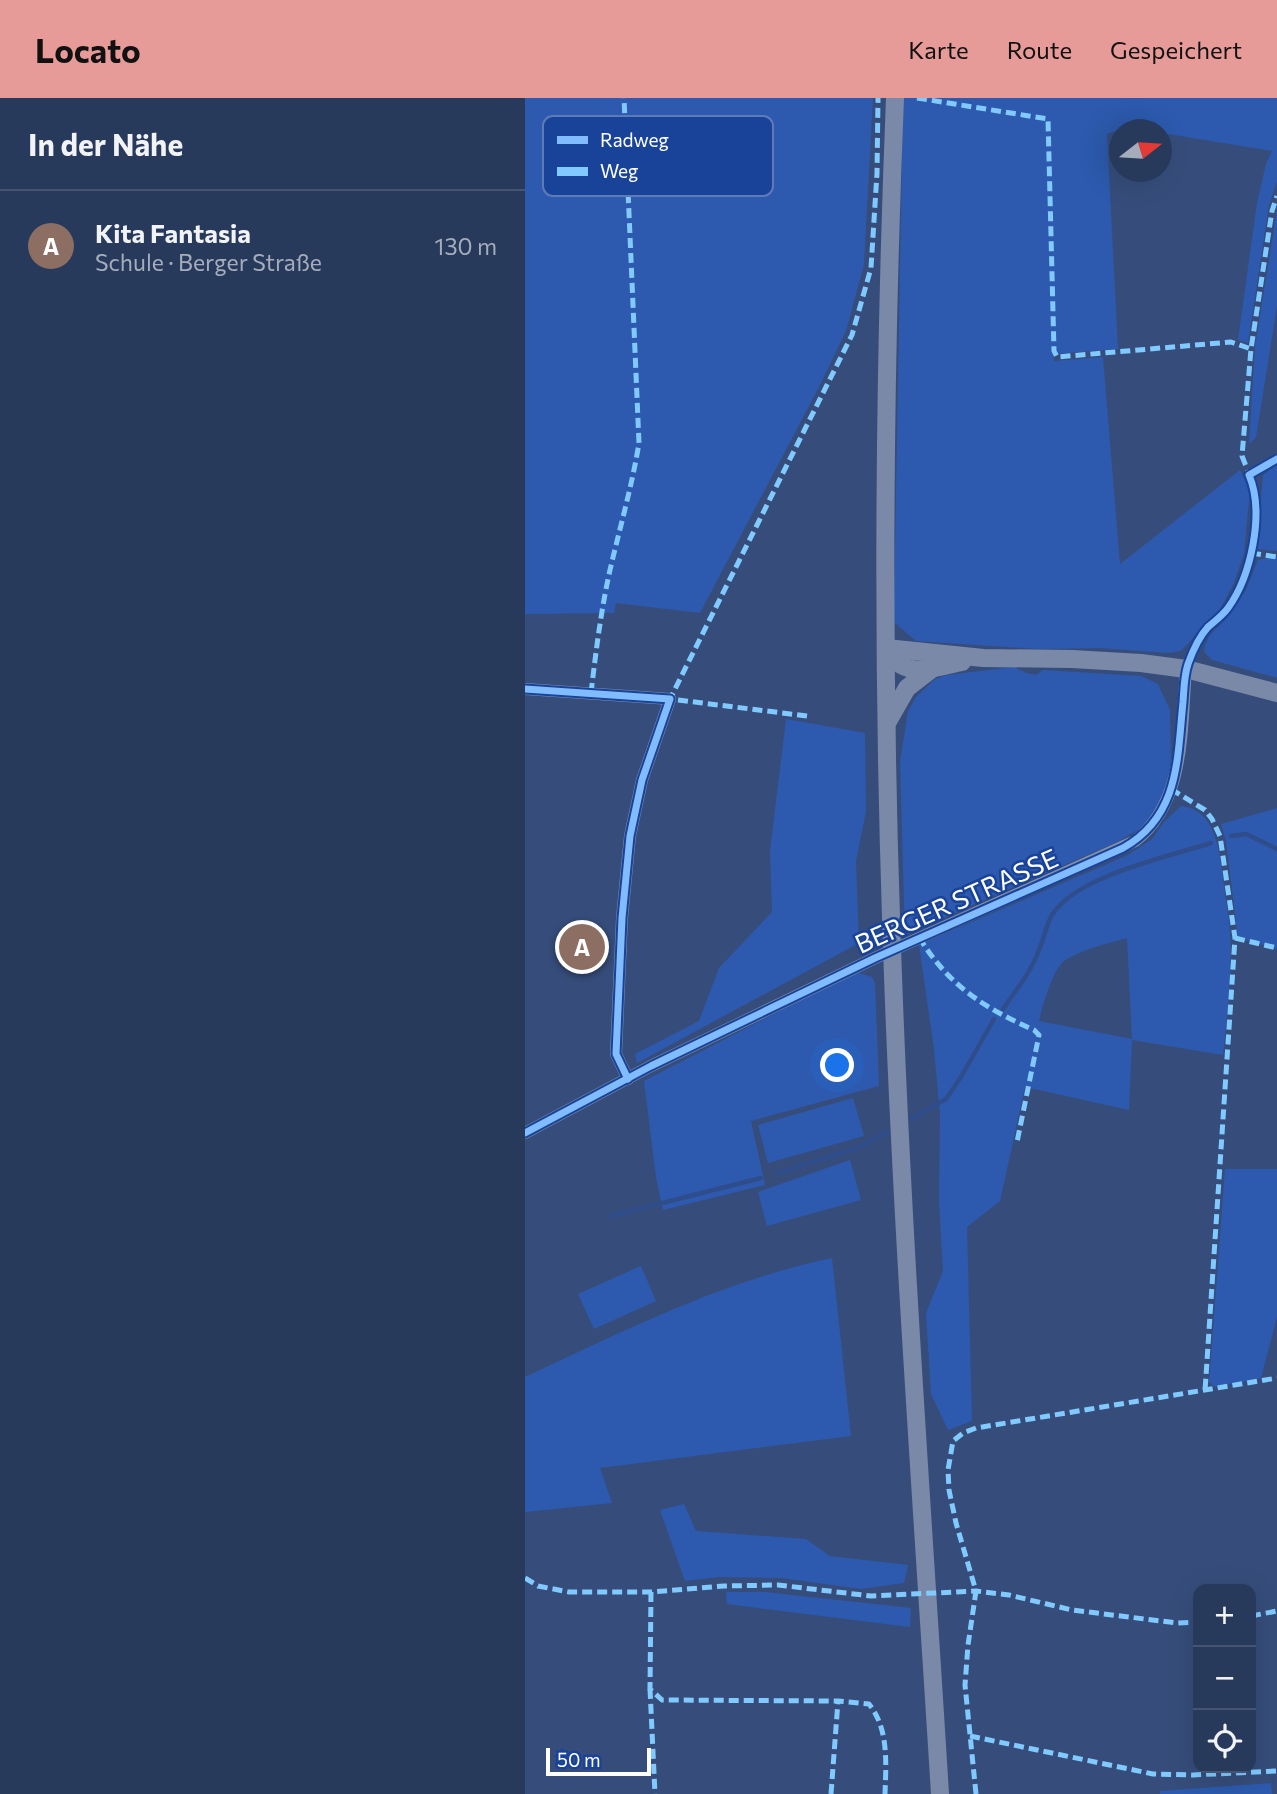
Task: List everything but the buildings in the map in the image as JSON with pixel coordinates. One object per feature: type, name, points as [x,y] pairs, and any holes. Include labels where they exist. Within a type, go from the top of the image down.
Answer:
[{"type":"main road","points":[[895,98],[887,348],[886,726],[891,916],[909,1295],[940,1794]]},
{"type":"main road","points":[[886,648],[983,658],[1101,660],[1186,669],[1277,693]]},
{"type":"main road","points":[[886,648],[897,664],[904,668],[933,668],[983,658]]},
{"type":"main road","points":[[886,726],[907,688],[933,668]]},
{"type":"street","name":"BERGER STRASSE","points":[[525,1133],[628,1079],[919,937],[1135,841],[1159,818],[1171,789],[1177,763],[1186,669]]},
{"type":"street","points":[[525,688],[670,699],[642,780],[630,836],[622,918],[616,1054],[628,1079]]},
{"type":"shaded area","points":[[525,98],[873,98],[864,265],[846,331],[700,613],[616,603],[614,613],[525,614]]},
{"type":"shaded area","points":[[903,98],[1277,98],[1277,182],[1269,205],[1248,343],[1238,340],[1257,203],[1266,164],[1272,151],[1172,135],[1172,119],[1109,119],[1107,134],[1118,349],[1053,354],[1054,361],[1103,357],[1120,564],[1240,470],[1250,490],[1244,554],[1233,585],[1220,609],[1181,651],[1168,653],[1099,648],[1038,649],[916,641],[895,623]]},
{"type":"shaded area","points":[[1277,210],[1277,306],[1256,437],[1249,444],[1255,347]]},
{"type":"shaded area","points":[[1277,465],[1277,551],[1257,549],[1263,475]]},
{"type":"shaded area","points":[[1277,556],[1277,678],[1212,660],[1204,652],[1210,635],[1229,616],[1246,590],[1258,560]]},
{"type":"shaded area","points":[[1014,667],[1036,675],[1043,670],[1141,676],[1158,684],[1170,710],[1171,762],[1161,801],[1154,814],[1141,828],[1119,841],[905,935],[900,762],[908,711],[916,697],[935,679],[947,675]]},
{"type":"shaded area","points":[[786,719],[865,733],[866,811],[856,861],[859,943],[637,1063],[635,1054],[699,1021],[719,968],[772,912],[770,851]]},
{"type":"shaded area","points":[[1181,806],[1193,809],[1209,823],[1217,844],[1231,946],[1223,1055],[1132,1040],[1129,1110],[1025,1087],[1000,1201],[967,1227],[972,1421],[948,1430],[931,1394],[926,1313],[943,1271],[939,1202],[940,1115],[934,1049],[919,945],[1128,855],[1152,839],[1164,822]],"holes":[[[1127,938],[1132,1039],[1039,1021],[1052,980],[1064,961],[1086,950]]]},
{"type":"shaded area","points":[[1277,808],[1277,949],[1238,938],[1226,841],[1221,824]]},
{"type":"shaded area","points":[[859,973],[872,977],[875,983],[879,1086],[751,1121],[765,1185],[663,1210],[656,1177],[644,1081],[851,974]]},
{"type":"shaded area","points":[[853,1098],[864,1136],[768,1163],[758,1125]]},
{"type":"shaded area","points":[[850,1160],[861,1200],[767,1226],[758,1192]]},
{"type":"shaded area","points":[[1225,1169],[1277,1169],[1277,1317],[1261,1378],[1215,1387],[1209,1382]]},
{"type":"shaded area","points":[[832,1258],[851,1436],[600,1468],[612,1503],[525,1512],[525,1377],[714,1293],[753,1279]]},
{"type":"shaded area","points":[[641,1266],[656,1301],[594,1329],[578,1294]]},
{"type":"shaded area","points":[[684,1504],[696,1531],[806,1539],[830,1556],[908,1565],[904,1583],[861,1589],[781,1578],[719,1577],[685,1581],[660,1510]]},
{"type":"shaded area","points":[[726,1592],[765,1592],[911,1608],[910,1627],[727,1604]]},
{"type":"shaded area","points":[[1271,1783],[1272,1794],[1160,1794],[1160,1791]]},
{"type":"waterway","points":[[1231,836],[1246,834],[1277,849]]},
{"type":"waterway","points":[[1003,1009],[1032,966],[1050,919],[1064,901],[1101,879],[1211,843]]},
{"type":"waterway","points":[[911,1119],[946,1099],[994,1019]]},
{"type":"waterway","points":[[778,1173],[860,1147],[887,1132]]},
{"type":"waterway","points":[[611,1216],[761,1178]]},
{"type":"marked path","points":[[624,98],[625,116]]},
{"type":"marked path","points":[[807,716],[670,699],[852,335],[871,268],[878,98]]},
{"type":"marked path","points":[[917,98],[1048,119],[1054,351],[1057,357],[1231,342],[1251,349]]},
{"type":"marked path","points":[[591,693],[607,585],[639,443],[628,196]]},
{"type":"marked path","points":[[1251,479],[1242,456],[1251,349],[1272,211],[1277,196]]},
{"type":"marked path","points":[[1251,553],[1277,557]]},
{"type":"marked path","points":[[1171,789],[1205,810],[1220,836],[1235,938],[1205,1391]]},
{"type":"marked path","points":[[919,937],[955,982],[983,1004],[1039,1035],[1017,1142]]},
{"type":"marked path","points":[[1235,938],[1277,948]]},
{"type":"marked path","points":[[976,1794],[965,1685],[976,1591],[949,1490],[948,1470],[953,1441],[976,1428],[1277,1378]]},
{"type":"marked path","points":[[525,1578],[538,1586],[569,1592],[651,1592],[778,1585],[871,1596],[976,1591],[1009,1595],[1072,1610],[1177,1623],[1193,1622]]},
{"type":"marked path","points":[[651,1592],[650,1689],[662,1700],[838,1701],[869,1704],[883,1735],[886,1758],[885,1794]]},
{"type":"marked path","points":[[1256,1615],[1277,1611]]},
{"type":"marked path","points":[[650,1689],[655,1794]]},
{"type":"marked path","points":[[831,1794],[838,1701]]},
{"type":"marked path","points":[[970,1736],[1153,1774],[1277,1771]]},
{"type":"cycle path","points":[[525,1133],[651,1066],[875,958],[1123,848],[1142,835],[1156,820],[1172,784],[1185,678],[1192,654],[1204,631],[1228,608],[1249,562],[1256,507],[1249,475],[1277,459]]},
{"type":"cycle path","points":[[525,689],[670,699],[642,780],[630,836],[622,918],[616,1054],[628,1079]]},
{"type":"place","name":"Kita Fantasia","points":[[582,947]]}]
